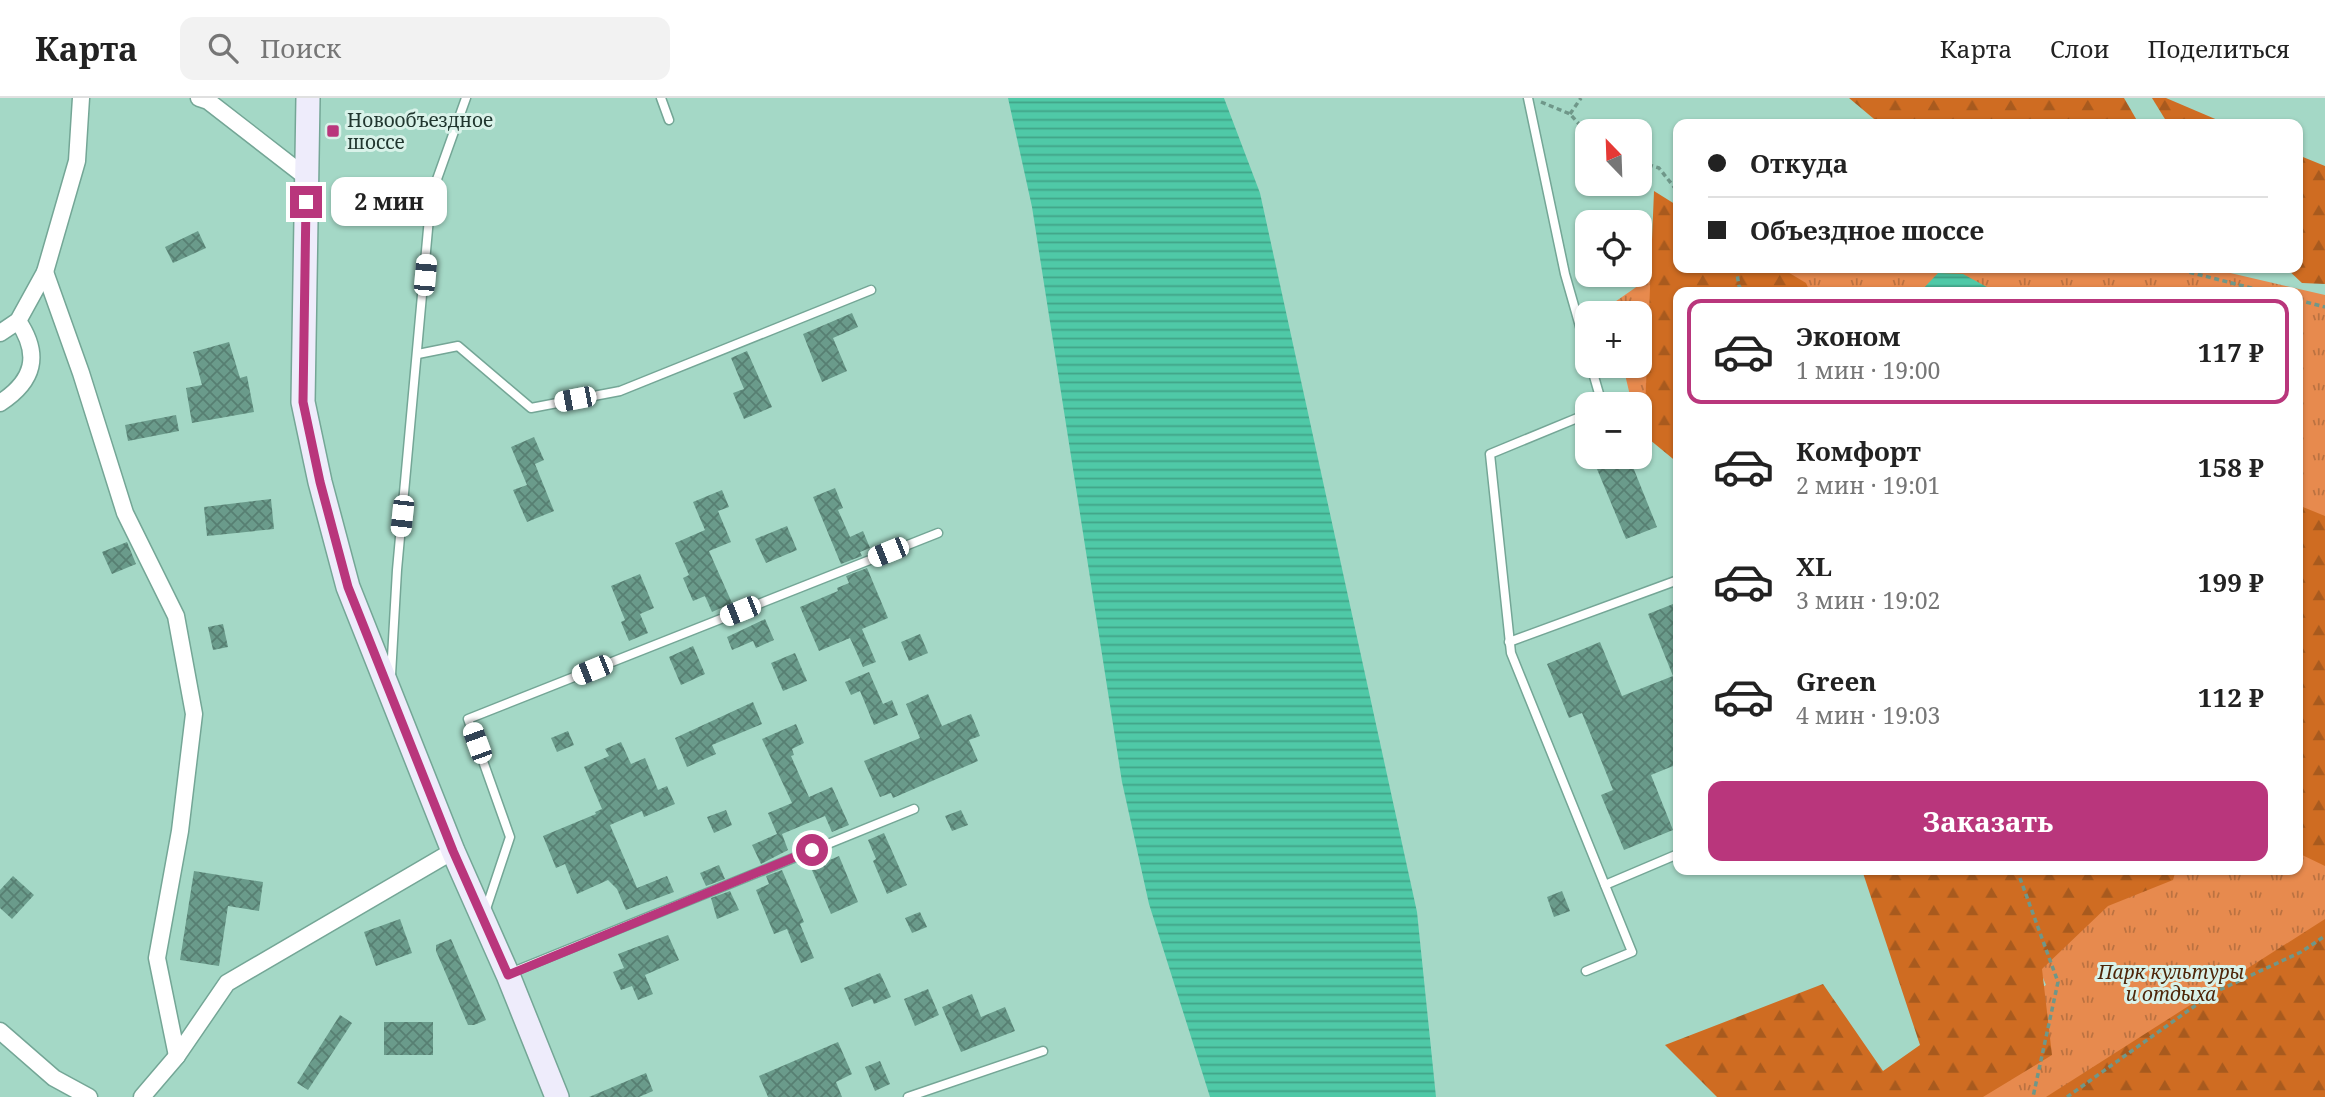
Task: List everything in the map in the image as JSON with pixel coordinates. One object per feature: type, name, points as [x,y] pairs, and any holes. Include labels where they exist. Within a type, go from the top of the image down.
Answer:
[{"type":"main road","points":[[309,98],[303,402],[320,482],[348,587],[453,851],[508,975],[557,1097]]},
{"type":"street","points":[[0,333],[18,321],[45,272],[76,161],[81,98]]},
{"type":"street","points":[[199,98],[208,101],[306,177]]},
{"type":"street","points":[[45,272],[125,513],[176,616],[194,713],[180,831],[157,958],[177,1056]]},
{"type":"street","points":[[0,403],[23,385],[30,371],[26,333],[18,321]]},
{"type":"street","points":[[142,1097],[177,1056],[228,983],[453,851]]},
{"type":"street","points":[[0,1031],[54,1078],[89,1097]]},
{"type":"lane","points":[[390,692],[397,570],[431,196],[466,98]]},
{"type":"lane","points":[[661,98],[669,120]]},
{"type":"lane","points":[[1528,98],[1565,274],[1575,309]]},
{"type":"lane","points":[[418,354],[458,346],[531,408],[620,391],[872,290]]},
{"type":"lane","points":[[1575,419],[1490,454],[1511,653],[1632,952],[1586,971]]},
{"type":"lane","points":[[483,918],[510,837],[468,719],[938,533]]},
{"type":"lane","points":[[1509,642],[1673,582]]},
{"type":"lane","points":[[508,975],[914,809]]},
{"type":"lane","points":[[1605,886],[1673,856]]},
{"type":"lane","points":[[908,1097],[1043,1051]]},
{"type":"path","points":[[1570,114],[1581,98]]},
{"type":"path","points":[[1540,102],[1570,114],[1575,120]]},
{"type":"path","points":[[1652,166],[1659,168],[1673,186]]},
{"type":"path","points":[[2193,273],[2247,287]]},
{"type":"path","points":[[2303,301],[2325,307]]},
{"type":"path","points":[[2019,875],[2058,982],[2033,1097]]},
{"type":"path","points":[[2067,1097],[2213,993],[2301,952],[2325,936]]},
{"type":"green space","points":[[1849,98],[2124,98],[2136,119],[1874,119]]},
{"type":"green space","points":[[2152,98],[2166,98],[2215,119],[2165,119]]},
{"type":"green space","points":[[2303,157],[2325,166],[2325,284],[2302,283],[2291,273],[2303,273]]},
{"type":"green space","points":[[1654,191],[1673,203],[1673,273],[1789,273],[1806,283],[1808,287],[1673,287],[1673,459],[1652,442],[1652,392],[1646,392],[1646,378],[1652,378],[1652,301],[1649,301]]},
{"type":"green space","name":"Парк культуры и отдыха","points":[[1673,261],[1673,273],[2230,273],[2291,287],[1673,287],[1673,404],[1652,412],[1652,392],[1629,392],[1626,378],[1652,378],[1652,301],[1616,301],[1636,287],[1652,287],[1652,276]]},
{"type":"green space","name":"Парк культуры и отдыха","points":[[2303,290],[2325,295],[2325,1097],[1858,1097],[2046,985],[2000,875],[2303,875]]},
{"type":"green space","points":[[2303,507],[2325,516],[2325,866],[2303,855]]},
{"type":"green space","points":[[1864,875],[2174,875],[2173,880],[2108,906],[2042,969],[2052,1055],[1983,1097],[1717,1097],[1665,1045],[1823,984],[1883,1071],[1920,1045]]},
{"type":"green space","points":[[2325,919],[2325,1097],[2046,1097]]},
{"type":"shaded area","points":[[1008,98],[1224,98],[1260,193],[1417,912],[1436,1097],[1210,1097],[1149,904],[1122,782],[1032,207]]},
{"type":"shaded area","points":[[1938,273],[1963,274],[1987,287],[1925,287]]},
{"type":"building","points":[[198,231],[206,248],[173,263],[165,247]]},
{"type":"building","points":[[852,313],[858,327],[833,338],[847,371],[822,382],[803,334]]},
{"type":"building","points":[[229,342],[240,378],[247,376],[254,412],[192,423],[186,388],[202,385],[193,352]]},
{"type":"building","points":[[747,351],[772,407],[744,419],[733,393],[744,389],[731,358]]},
{"type":"building","points":[[176,415],[179,431],[128,441],[125,425]]},
{"type":"building","points":[[534,437],[544,460],[535,464],[554,511],[527,522],[513,490],[527,485],[511,447]]},
{"type":"building","points":[[1597,469],[1634,469],[1657,527],[1626,539]]},
{"type":"building","points":[[835,488],[843,508],[838,510],[850,537],[863,531],[870,548],[860,552],[862,556],[841,564],[813,497]]},
{"type":"building","points":[[722,490],[729,507],[718,511],[731,542],[709,551],[732,603],[712,612],[705,596],[693,601],[683,578],[689,575],[675,543],[705,530],[693,502]]},
{"type":"building","points":[[271,499],[274,529],[207,536],[204,507]]},
{"type":"building","points":[[787,526],[797,550],[766,563],[755,539]]},
{"type":"building","points":[[127,542],[136,564],[112,574],[102,552]]},
{"type":"building","points":[[867,568],[888,618],[862,629],[876,662],[863,667],[850,638],[819,651],[800,607],[838,591],[837,588],[849,583],[846,576]]},
{"type":"building","points":[[640,574],[654,608],[640,614],[648,633],[629,641],[621,622],[625,620],[611,586]]},
{"type":"building","points":[[1673,604],[1673,676],[1648,614]]},
{"type":"building","points":[[765,619],[774,640],[756,648],[753,641],[732,650],[727,637]]},
{"type":"building","points":[[223,624],[228,647],[213,650],[208,627]]},
{"type":"building","points":[[920,634],[928,653],[909,661],[901,642]]},
{"type":"building","points":[[1600,642],[1622,696],[1673,676],[1673,766],[1651,775],[1673,830],[1624,850],[1601,795],[1613,790],[1582,713],[1569,718],[1547,664]]},
{"type":"building","points":[[693,646],[705,674],[681,685],[669,657]]},
{"type":"building","points":[[795,653],[807,681],[783,691],[771,663]]},
{"type":"building","points":[[869,672],[883,704],[892,700],[898,715],[874,725],[860,691],[851,695],[845,682]]},
{"type":"building","points":[[928,694],[942,726],[971,714],[980,736],[969,740],[978,761],[893,798],[891,793],[880,797],[864,761],[920,738],[906,704]]},
{"type":"building","points":[[753,702],[762,724],[712,745],[716,754],[687,767],[675,738]]},
{"type":"building","points":[[796,724],[804,743],[792,749],[794,755],[791,756],[809,797],[832,787],[849,825],[832,832],[825,816],[782,834],[788,850],[761,864],[752,845],[777,834],[768,813],[792,803],[762,739]]},
{"type":"building","points":[[568,731],[574,745],[557,752],[551,738]]},
{"type":"building","points":[[621,742],[631,764],[645,758],[658,790],[667,786],[675,804],[644,817],[642,811],[610,825],[637,888],[667,876],[674,892],[626,910],[617,889],[608,880],[577,894],[565,864],[556,868],[543,836],[602,809],[584,767],[609,756],[605,749]]},
{"type":"building","points":[[726,810],[732,825],[714,833],[707,817]]},
{"type":"building","points":[[961,810],[968,825],[952,831],[945,816]]},
{"type":"building","points":[[884,833],[907,885],[887,894],[873,861],[876,859],[868,840]]},
{"type":"building","points":[[839,856],[858,902],[831,914],[811,868]]},
{"type":"building","points":[[719,865],[725,879],[706,886],[700,873]]},
{"type":"building","points":[[782,870],[804,922],[800,924],[814,958],[801,963],[787,929],[774,934],[756,890],[769,884],[766,876]]},
{"type":"building","points":[[194,871],[263,882],[259,911],[228,906],[219,966],[180,960]]},
{"type":"building","points":[[13,876],[34,895],[12,919],[0,908],[0,890]]},
{"type":"building","points":[[730,891],[739,910],[717,919],[711,898]]},
{"type":"building","points":[[1562,891],[1570,911],[1554,917],[1547,897]]},
{"type":"building","points":[[920,912],[927,927],[912,933],[905,918]]},
{"type":"building","points":[[400,919],[412,953],[376,966],[364,932]]},
{"type":"building","points":[[668,935],[679,960],[645,975],[653,994],[638,1000],[632,986],[621,990],[613,972],[624,968],[618,954]]},
{"type":"building","points":[[451,939],[486,1020],[474,1025],[468,1025],[436,951],[436,945]]},
{"type":"building","points":[[880,973],[891,997],[874,1004],[872,999],[852,1007],[844,988]]},
{"type":"building","points":[[928,989],[939,1015],[915,1026],[904,999]]},
{"type":"building","points":[[972,994],[981,1017],[1005,1007],[1015,1031],[961,1052],[942,1007]]},
{"type":"building","points":[[340,1015],[352,1023],[308,1090],[297,1083]]},
{"type":"building","points":[[384,1022],[433,1022],[433,1055],[384,1055]]},
{"type":"building","points":[[838,1042],[852,1074],[836,1082],[842,1097],[768,1097],[759,1076]]},
{"type":"building","points":[[880,1061],[890,1084],[875,1091],[865,1067]]},
{"type":"building","points":[[646,1073],[653,1091],[639,1097],[589,1097]]},
{"type":"place","name":"Новообъездное шоссе","points":[[333,131]]},
{"type":"route","points":[[306,202],[303,402],[320,482],[348,587],[453,851],[508,975],[812,850]]}]
